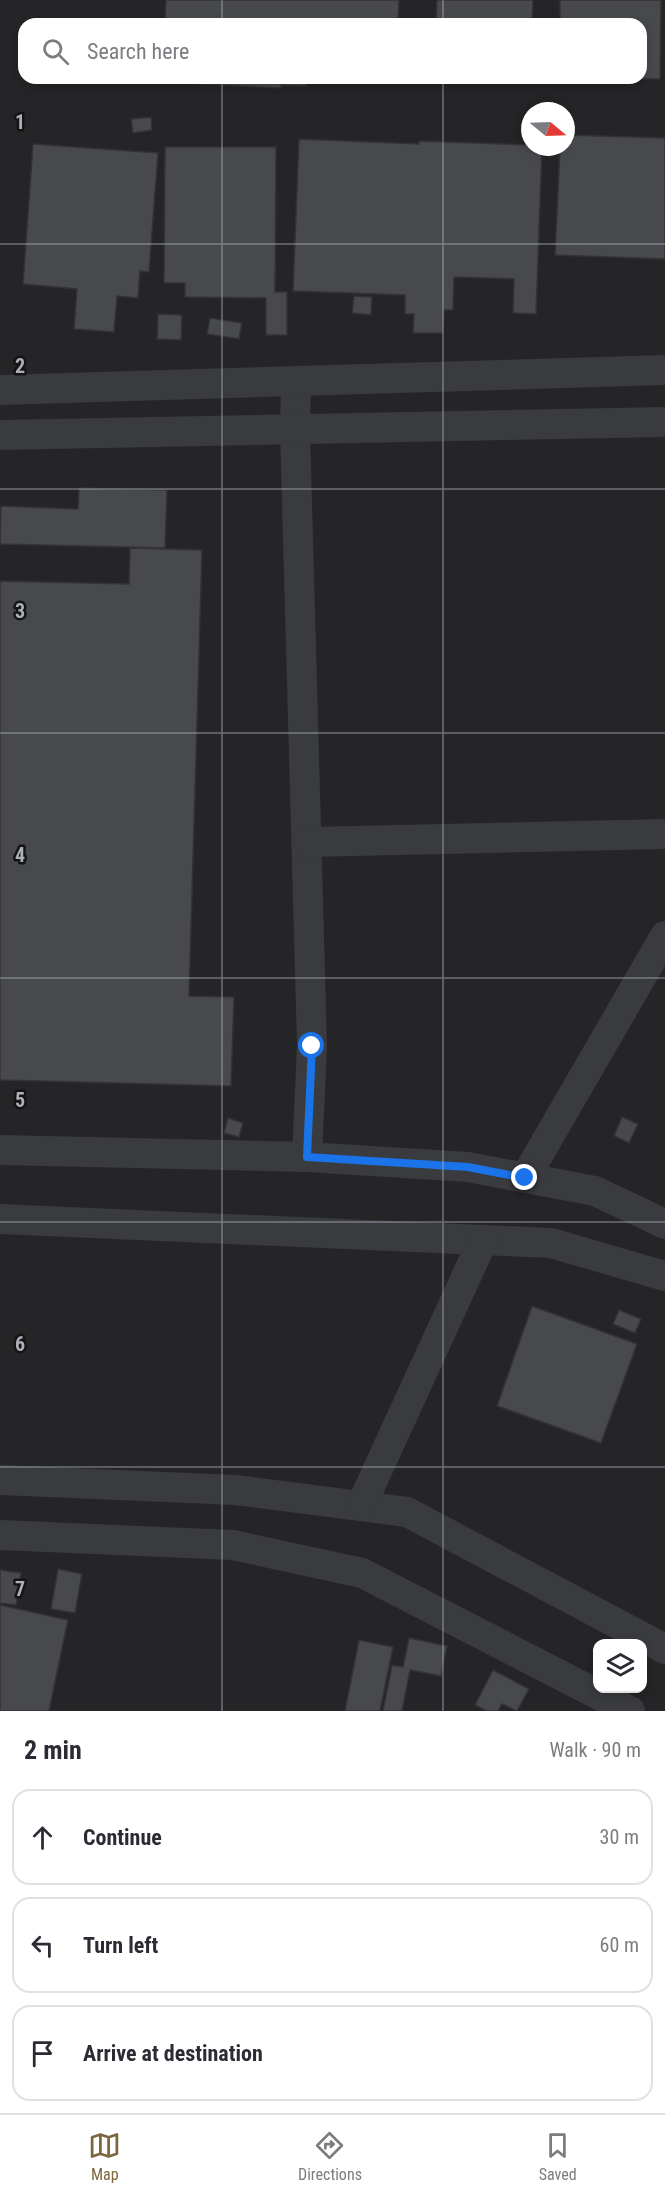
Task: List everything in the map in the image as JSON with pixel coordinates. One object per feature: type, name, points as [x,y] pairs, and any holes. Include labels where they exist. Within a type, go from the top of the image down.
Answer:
[{"type":"street","points":[[0,390],[665,370]]},
{"type":"street","points":[[296,381],[295,430],[312,1046],[307,1157]]},
{"type":"street","points":[[0,435],[665,422]]},
{"type":"street","points":[[308,842],[665,834]]},
{"type":"street","points":[[525,1178],[665,936]]},
{"type":"street","points":[[0,1150],[307,1157],[468,1167],[595,1191],[665,1224]]},
{"type":"street","points":[[0,1219],[551,1242],[665,1276]]},
{"type":"street","points":[[361,1506],[483,1240]]},
{"type":"street","points":[[0,1480],[236,1490],[407,1512],[665,1648]]},
{"type":"street","points":[[0,1535],[233,1545],[362,1573],[630,1711]]},
{"type":"shaded area","points":[[0,0],[665,0],[665,1711],[0,1711]]},
{"type":"building","points":[[166,0],[399,0],[398,18],[165,18]]},
{"type":"building","points":[[437,0],[533,0],[532,18],[436,18]]},
{"type":"building","points":[[560,0],[661,0],[660,79],[647,79],[647,18],[560,18]]},
{"type":"building","points":[[202,84],[306,84],[306,86],[281,85],[281,88]]},
{"type":"building","points":[[151,117],[152,130],[133,133],[131,119]]},
{"type":"building","points":[[575,135],[665,138],[665,259],[555,255],[560,156],[575,156]]},
{"type":"building","points":[[299,139],[419,144],[419,141],[521,145],[521,156],[542,156],[536,314],[513,313],[514,279],[454,277],[453,310],[444,310],[443,333],[413,333],[414,314],[405,314],[405,295],[293,291]]},
{"type":"building","points":[[33,144],[158,153],[149,272],[140,271],[138,298],[117,296],[114,332],[74,329],[77,289],[23,284]]},
{"type":"building","points":[[165,147],[276,147],[275,292],[287,292],[287,335],[266,335],[266,298],[185,297],[185,283],[164,283]]},
{"type":"building","points":[[354,296],[372,297],[371,315],[352,313]]},
{"type":"building","points":[[158,314],[182,315],[181,340],[157,339]]},
{"type":"building","points":[[210,318],[242,323],[239,339],[207,334]]},
{"type":"building","points":[[79,488],[167,490],[165,548],[0,544],[1,506],[78,509]]},
{"type":"building","points":[[130,548],[202,550],[189,996],[234,997],[231,1086],[0,1080],[0,581],[129,584]]},
{"type":"building","points":[[622,1117],[638,1124],[629,1143],[614,1136]]},
{"type":"building","points":[[228,1118],[243,1123],[239,1137],[224,1133]]},
{"type":"building","points":[[532,1306],[637,1344],[601,1443],[497,1406]]},
{"type":"building","points":[[619,1310],[641,1319],[635,1333],[613,1324]]},
{"type":"building","points":[[58,1569],[82,1574],[75,1613],[51,1609]]},
{"type":"building","points":[[0,1570],[21,1573],[16,1605],[0,1603]]},
{"type":"building","points":[[0,1605],[68,1620],[49,1711],[0,1711]]},
{"type":"building","points":[[409,1638],[447,1646],[441,1676],[410,1670],[402,1711],[383,1711],[392,1665],[403,1667]]},
{"type":"building","points":[[359,1640],[393,1647],[380,1711],[345,1711]]},
{"type":"building","points":[[493,1670],[529,1689],[517,1711],[502,1704],[498,1711],[487,1711],[475,1705]]},
{"type":"route","points":[[312,1046],[307,1157],[468,1167],[525,1178]]}]
